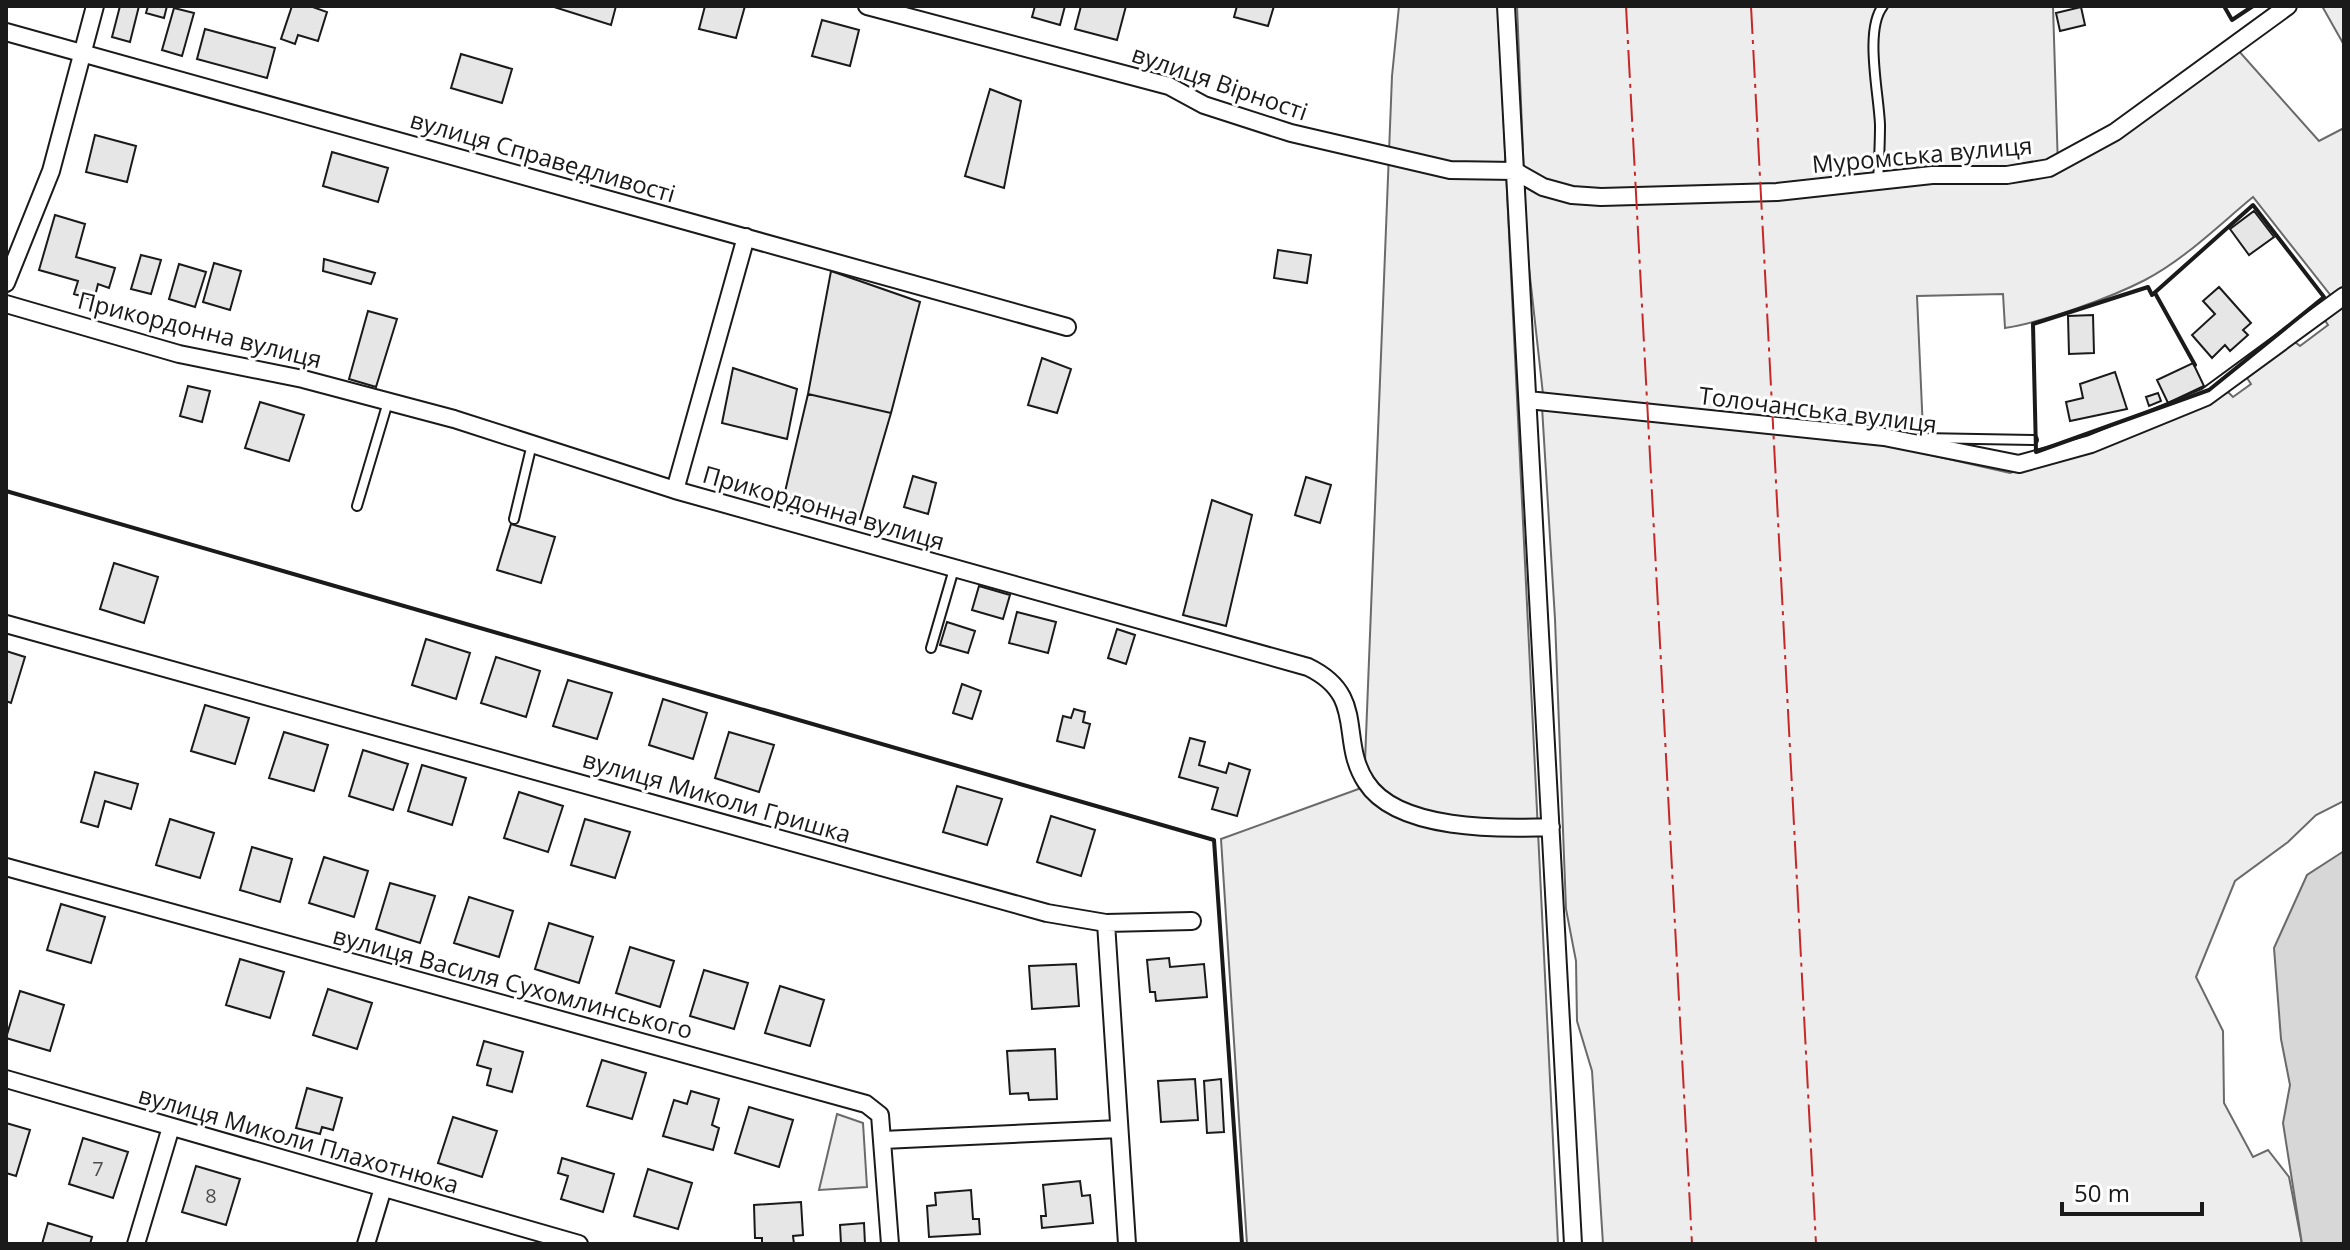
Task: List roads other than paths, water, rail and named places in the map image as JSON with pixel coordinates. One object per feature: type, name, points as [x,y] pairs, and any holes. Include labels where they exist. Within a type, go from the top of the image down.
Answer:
[{"type":"street","points":[[6,283],[51,171],[95,6]]},
{"type":"street","name":"вулиця Вірності","points":[[867,6],[1169,86],[1204,105],[1291,133],[1450,170],[1515,171]]},
{"type":"street","points":[[1506,6],[1573,1244]]},
{"type":"street","name":"Муромська вулиця","points":[[1515,171],[1543,187],[1572,195],[1601,197],[1777,192],[1814,185],[1877,183],[1932,175],[2007,175],[2049,168],[2115,132],[2288,6]]},
{"type":"street","name":"вулиця Справедливості","points":[[6,32],[1067,327]]},
{"type":"street","points":[[675,490],[746,237]]},
{"type":"street","name":"Толочанська вулиця","points":[[1528,400],[1884,437],[2019,464],[2091,444],[2206,397],[2344,296]]},
{"type":"street","name":"Прикордонна вулиця","points":[[6,304],[179,354],[303,379],[389,402],[675,490],[1308,667],[1327,676],[1340,692],[1349,708],[1359,764],[1366,783],[1395,806],[1442,822],[1490,829],[1551,827]]},
{"type":"street","name":"вулиця Миколи Гришка","points":[[6,624],[1047,913],[1106,923],[1192,921]]},
{"type":"street","name":"вулиця Василя Сухомлинського","points":[[6,867],[866,1104],[880,1115],[890,1244]]},
{"type":"street","points":[[1106,923],[1127,1244]]},
{"type":"street","name":"вулиця Миколи Плахотнюка","points":[[6,1079],[579,1244]]},
{"type":"street","points":[[136,1244],[171,1127]]},
{"type":"street","points":[[883,1140],[1119,1129]]},
{"type":"street","points":[[366,1244],[383,1188]]},
{"type":"lane","points":[[1877,183],[1880,125],[1874,37],[1878,13],[1883,6]]},
{"type":"lane","points":[[357,506],[389,402]]},
{"type":"lane","points":[[1884,437],[2033,440]]},
{"type":"lane","points":[[514,519],[532,444]]},
{"type":"lane","points":[[931,648],[954,569]]}]
